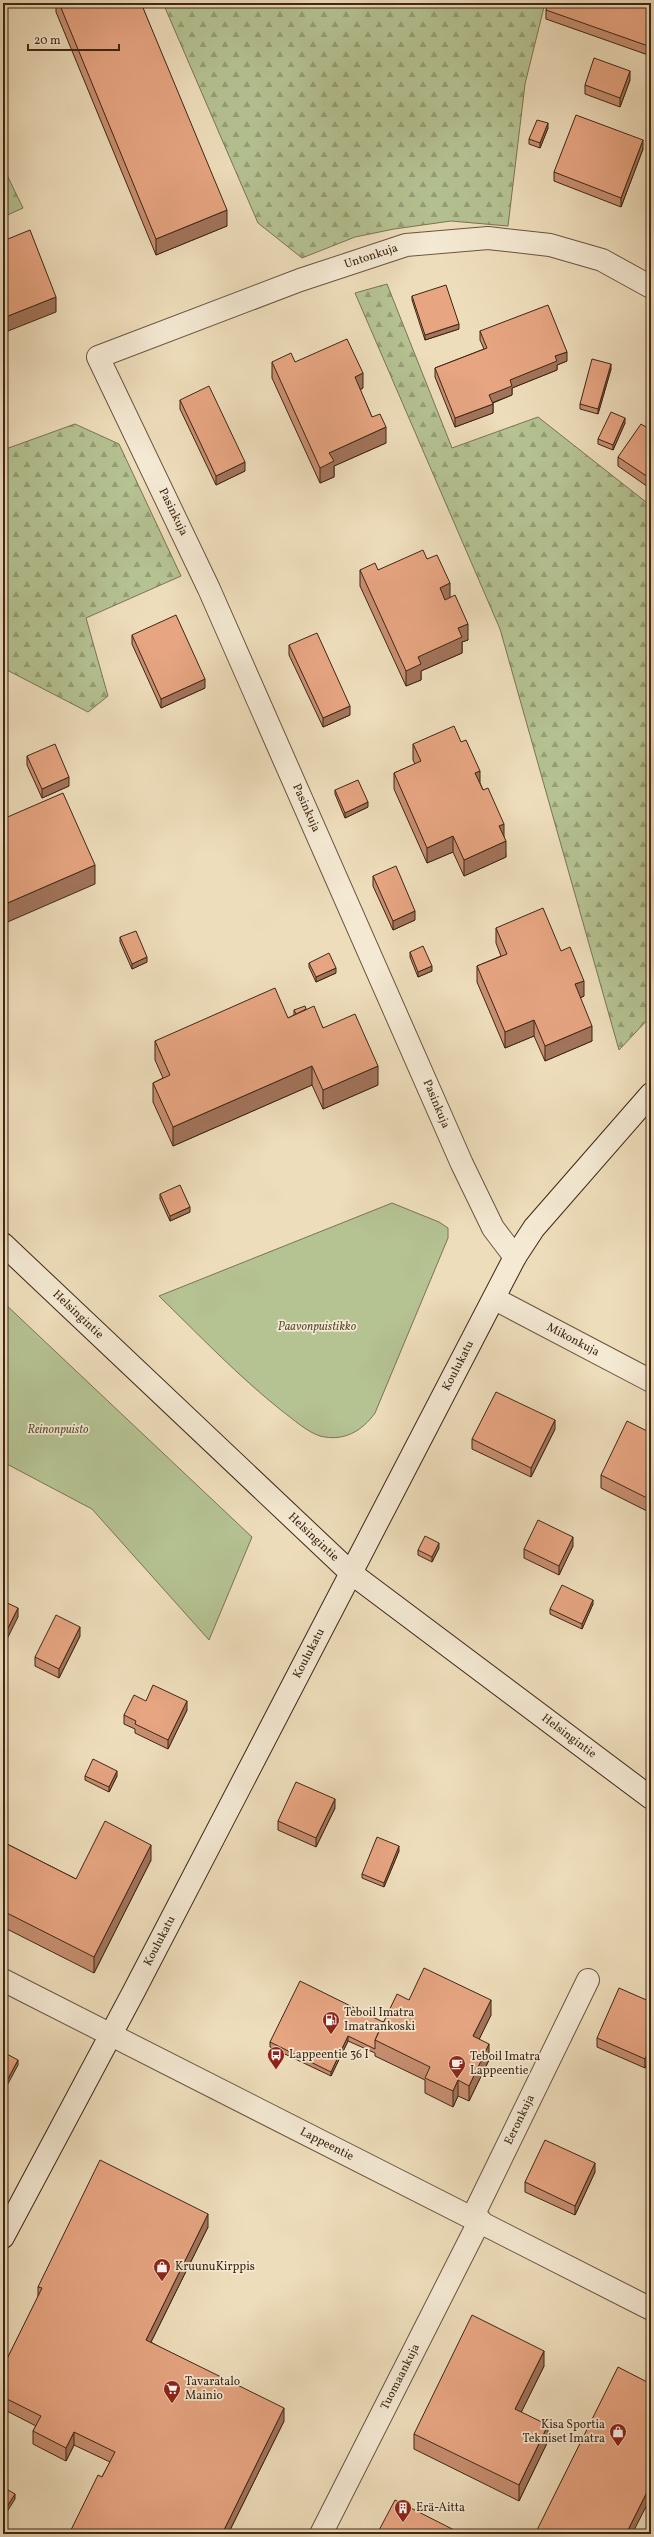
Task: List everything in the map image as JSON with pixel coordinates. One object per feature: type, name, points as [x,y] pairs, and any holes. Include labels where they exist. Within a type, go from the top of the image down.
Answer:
[{"type":"street","name":"Untonkuja","points":[[98,357],[300,280],[406,245],[488,238],[550,245],[602,260],[651,286]]},
{"type":"street","name":"Pasinkuja","points":[[98,357],[209,589],[462,1164],[493,1228],[515,1257]]},
{"type":"street","name":"Koulukatu","points":[[3,2237],[495,1299],[515,1257],[534,1228],[651,1094]]},
{"type":"street","name":"Helsingintie","points":[[3,1244],[350,1573],[651,1798]]},
{"type":"street","name":"Mikonkuja","points":[[495,1299],[651,1382]]},
{"type":"street","name":"Lappeentie","points":[[3,1980],[476,2218],[651,2309]]},
{"type":"street","name":"Eeronkuja","points":[[476,2218],[588,1980]]},
{"type":"street","name":"Tuomaankuja","points":[[321,2534],[476,2218]]},
{"type":"green space","points":[[163,3],[545,3],[525,84],[508,226],[451,221],[394,229],[355,237],[302,258],[258,223]]},
{"type":"green space","points":[[3,167],[23,208],[3,217]]},
{"type":"green space","points":[[387,284],[452,448],[538,417],[651,506],[651,1016],[619,1050],[500,629],[355,293]]},
{"type":"green space","points":[[75,424],[119,444],[181,576],[86,618],[108,696],[88,712],[3,668],[3,450]]},
{"type":"green space","name":"Paavonpuistikko","points":[[392,1203],[439,1222],[448,1228],[448,1238],[375,1413],[364,1425],[352,1434],[337,1437],[320,1436],[310,1432],[300,1425],[250,1384],[159,1296]]},
{"type":"green space","name":"Reinonpuisto","points":[[3,1302],[252,1537],[209,1640],[92,1509],[3,1462]]},
{"type":"building","points":[[59,3],[141,3],[227,210],[156,239]]},
{"type":"building","points":[[548,3],[651,3],[651,47],[546,10]]},
{"type":"building","points":[[594,58],[630,71],[620,98],[585,85]]},
{"type":"building","points":[[576,115],[643,140],[621,198],[554,172]]},
{"type":"building","points":[[537,120],[548,123],[540,143],[529,139]]},
{"type":"building","points":[[30,230],[56,297],[3,318],[3,241]]},
{"type":"building","points":[[446,285],[459,324],[425,335],[412,296]]},
{"type":"building","points":[[548,305],[567,352],[555,356],[557,361],[510,380],[512,386],[489,395],[493,404],[455,418],[435,368],[487,348],[480,331]]},
{"type":"building","points":[[347,339],[363,373],[355,377],[372,417],[380,414],[386,427],[329,453],[334,461],[320,468],[272,362],[291,353],[295,362]]},
{"type":"building","points":[[592,359],[611,364],[598,409],[580,404]]},
{"type":"building","points":[[209,386],[245,462],[216,476],[180,400]]},
{"type":"building","points":[[611,412],[625,418],[613,445],[598,439]]},
{"type":"building","points":[[641,424],[651,430],[651,479],[618,457]]},
{"type":"building","points":[[423,550],[427,559],[437,555],[450,583],[440,588],[445,600],[455,595],[468,624],[458,628],[462,637],[418,657],[421,664],[406,671],[360,570],[375,563],[378,570]]},
{"type":"building","points":[[176,615],[205,679],[161,699],[132,635]]},
{"type":"building","points":[[317,633],[350,706],[323,718],[289,645]]},
{"type":"building","points":[[454,726],[461,742],[466,740],[480,771],[475,773],[483,790],[488,788],[504,824],[499,826],[506,841],[464,860],[453,836],[427,848],[394,773],[421,761],[413,744]]},
{"type":"building","points":[[55,744],[69,777],[42,789],[27,756]]},
{"type":"building","points":[[358,780],[368,802],[345,813],[335,790]]},
{"type":"building","points":[[63,793],[95,865],[3,905],[3,819]]},
{"type":"building","points":[[396,866],[415,911],[393,921],[373,876]]},
{"type":"building","points":[[543,908],[561,951],[570,947],[584,981],[575,984],[592,1026],[545,1046],[534,1020],[505,1032],[477,966],[507,954],[496,928]]},
{"type":"building","points":[[136,931],[147,957],[132,964],[120,937]]},
{"type":"building","points":[[423,946],[432,966],[418,972],[410,952]]},
{"type":"building","points":[[329,953],[336,968],[316,977],[309,963]]},
{"type":"building","points":[[275,988],[288,1018],[314,1006],[323,1028],[355,1014],[378,1066],[323,1090],[312,1066],[173,1127],[153,1083],[170,1075],[155,1041]]},
{"type":"building","points":[[305,1006],[306,1009],[296,1014],[294,1010]]},
{"type":"building","points":[[180,1185],[190,1207],[170,1216],[160,1194]]},
{"type":"building","points":[[496,1392],[555,1420],[531,1468],[472,1439]]},
{"type":"building","points":[[627,1421],[651,1433],[651,1500],[601,1475]]},
{"type":"building","points":[[538,1520],[573,1537],[559,1566],[524,1549]]},
{"type":"building","points":[[425,1536],[439,1543],[432,1557],[418,1550]]},
{"type":"building","points":[[562,1585],[593,1600],[582,1624],[550,1609]]},
{"type":"building","points":[[3,1601],[18,1608],[3,1638]]},
{"type":"building","points":[[56,1615],[80,1627],[59,1669],[35,1657]]},
{"type":"building","points":[[153,1685],[187,1701],[168,1740],[135,1724],[136,1721],[124,1715],[134,1695],[146,1701]]},
{"type":"building","points":[[93,1759],[117,1771],[109,1787],[85,1776]]},
{"type":"building","points":[[296,1782],[335,1799],[316,1838],[278,1821]]},
{"type":"building","points":[[105,1821],[151,1845],[94,1957],[3,1911],[3,1842],[76,1879]]},
{"type":"building","points":[[377,1837],[399,1846],[384,1883],[362,1874]]},
{"type":"building","points":[[424,1968],[491,2000],[473,2036],[489,2044],[469,2086],[458,2080],[453,2091],[425,2078],[430,2067],[375,2040],[397,1994],[409,2000]]},
{"type":"building","name":"Teboil Imatra Imatrankoski","points":[[300,1981],[383,2022],[375,2040],[375,2049],[348,2036],[331,2072],[270,2042]]},
{"type":"building","points":[[619,1988],[651,2002],[651,2045],[645,2059],[597,2038]]},
{"type":"building","points":[[3,2052],[18,2060],[3,2088]]},
{"type":"building","points":[[545,2140],[595,2163],[575,2206],[525,2182]]},
{"type":"building","points":[[100,2160],[208,2214],[146,2340],[284,2408],[222,2534],[69,2534],[98,2475],[102,2477],[115,2452],[74,2432],[66,2448],[33,2431],[41,2416],[3,2397],[3,2367],[42,2288],[38,2287]]},
{"type":"building","points":[[472,2315],[544,2351],[515,2409],[548,2425],[519,2485],[414,2434]]},
{"type":"building","name":"Kisa Sportia Tekniset Imatra","points":[[618,2367],[651,2384],[651,2484],[626,2534],[535,2534]]},
{"type":"building","points":[[3,2487],[15,2494],[3,2513]]},
{"type":"building","points":[[395,2500],[462,2534],[377,2534]]},
{"type":"place","name":"Teboil Imatra Imatrankoski","points":[[331,2035]]},
{"type":"place","name":"Lappeentie 36 I","points":[[276,2070]]},
{"type":"place","name":"Teboil Imatra Lappeentie","points":[[457,2079]]},
{"type":"place","name":"KruunuKirppis","points":[[162,2282]]},
{"type":"place","name":"Tavaratalo Mainio","points":[[172,2404]]},
{"type":"place","name":"Kisa Sportia Tekniset Imatra","points":[[618,2447]]},
{"type":"place","name":"Erä-Aitta","points":[[403,2523]]}]
